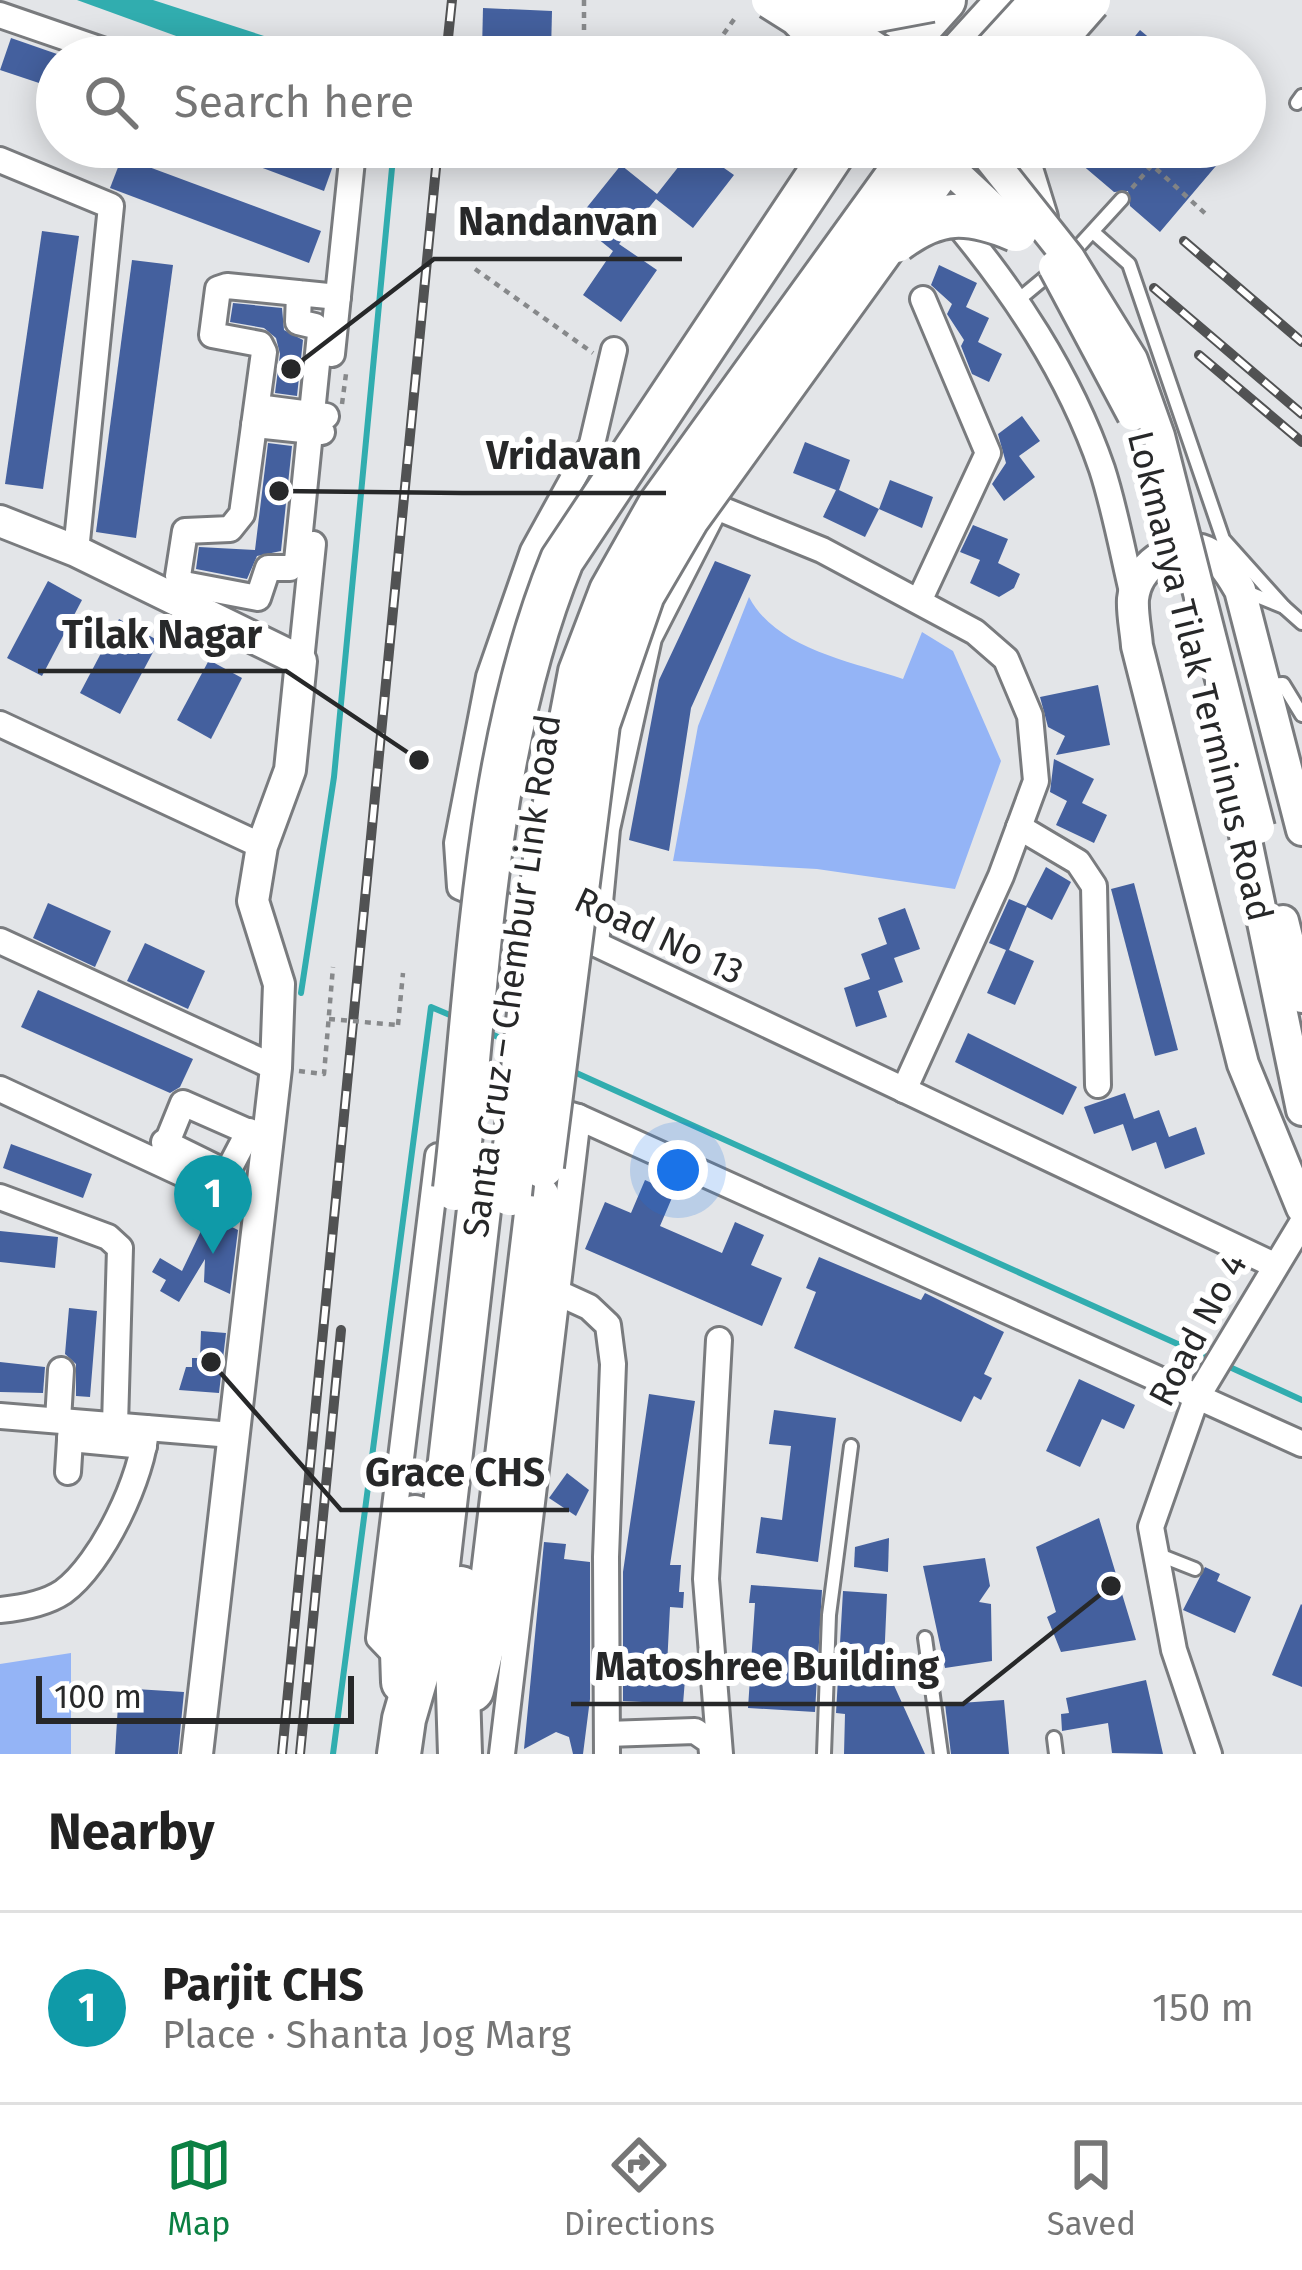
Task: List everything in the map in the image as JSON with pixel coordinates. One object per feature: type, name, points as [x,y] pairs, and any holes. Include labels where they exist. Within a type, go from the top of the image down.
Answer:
[{"type":"highway","points":[[788,6],[856,14],[930,0]]},
{"type":"highway","points":[[907,36],[944,0]]},
{"type":"highway","points":[[976,36],[1009,0]]},
{"type":"highway","points":[[1010,36],[1043,0]]},
{"type":"highway","points":[[1057,36],[1089,0]]},
{"type":"highway","points":[[788,6],[807,36]]},
{"type":"highway","points":[[496,1193],[511,716],[532,633],[573,542],[821,168]]},
{"type":"highway","name":"Santa Cruz – Chembur Link Road","points":[[462,1740],[456,1629],[522,846],[564,644],[589,580],[638,492],[868,168]]},
{"type":"highway","name":"Santa Cruz – Chembur Link Road","points":[[401,1736],[431,1626],[550,828],[580,672],[611,591],[659,506],[941,168]]},
{"type":"highway","points":[[401,1736],[401,1623],[496,1193],[580,848],[598,724],[620,653],[643,594],[687,519],[942,168]]},
{"type":"highway","points":[[864,273],[921,222],[949,214],[978,214],[1026,224],[1017,168]]},
{"type":"main road","points":[[788,6],[816,36]]},
{"type":"main road","points":[[788,6],[846,36]]},
{"type":"street","points":[[902,36],[930,0]]},
{"type":"street","points":[[0,16],[60,36]]},
{"type":"street","points":[[0,160],[111,206],[76,551]]},
{"type":"street","points":[[196,1754],[258,1209],[258,1135],[276,1068],[279,984],[254,901],[262,845],[290,770],[313,476],[331,368],[351,168]]},
{"type":"street","points":[[596,944],[607,829],[649,638],[716,506],[943,168]]},
{"type":"street","points":[[952,168],[1017,301],[1061,374],[1102,469],[1133,596],[1137,646],[1243,1064],[1302,1208]]},
{"type":"street","name":"Lokmanya Tilak Terminus Road","points":[[958,168],[1026,224],[1102,304],[1132,360],[1159,436],[1302,997]]},
{"type":"street","name":"Lokmanya Tilak Terminus Road","points":[[1026,224],[1132,411],[1232,774],[1302,1110]]},
{"type":"street","points":[[301,661],[180,582],[183,536],[188,529],[223,531],[238,523],[255,416],[264,347],[212,334],[218,289],[338,297]]},
{"type":"street","points":[[299,293],[298,322],[320,334],[331,368]]},
{"type":"street","points":[[920,599],[988,453],[923,299]]},
{"type":"street","name":"Road No 13","points":[[613,358],[592,444],[532,551],[489,677],[457,843],[460,887],[596,944],[1272,1264]]},
{"type":"street","points":[[255,416],[323,420]]},
{"type":"street","points":[[716,506],[823,550],[920,599],[1006,659],[1030,716],[1036,781],[904,1090]]},
{"type":"street","points":[[0,521],[222,607],[258,598],[268,568],[295,566],[307,537]]},
{"type":"street","points":[[1133,596],[1147,567],[1168,552],[1202,550],[1225,566],[1240,590],[1302,830]]},
{"type":"street","points":[[0,724],[262,845]]},
{"type":"street","points":[[1019,827],[1078,862],[1094,886],[1099,1085]]},
{"type":"street","points":[[0,941],[276,1068]]},
{"type":"street","points":[[402,1663],[379,1638],[448,1079],[578,1117],[1199,1393],[1302,1444]]},
{"type":"street","points":[[0,1089],[227,1173],[258,1135]]},
{"type":"street","points":[[162,1152],[183,1103],[258,1135]]},
{"type":"street","points":[[502,1754],[578,1117]]},
{"type":"street","points":[[162,1152],[258,1209]]},
{"type":"street","points":[[0,1197],[108,1237],[121,1248],[115,1425]]},
{"type":"street","name":"Road No 4","points":[[1209,1754],[1174,1650],[1151,1527],[1199,1393],[1272,1264],[1302,1223]]},
{"type":"street","points":[[554,1291],[589,1307],[608,1325],[614,1364],[606,1557],[607,1744],[695,1731],[711,1742],[716,1754]]},
{"type":"street","points":[[716,1754],[706,1579],[719,1340]]},
{"type":"street","points":[[62,1370],[68,1472]]},
{"type":"street","points":[[0,1416],[145,1437],[232,1435]]},
{"type":"street","points":[[66,1427],[115,1425],[145,1437]]},
{"type":"street","points":[[0,1610],[50,1600],[77,1580],[132,1486],[145,1437]]},
{"type":"lane","points":[[1017,301],[1122,199]]},
{"type":"lane","points":[[1093,232],[1130,264],[1223,539],[1302,623]]},
{"type":"lane","points":[[1240,590],[1284,607]]},
{"type":"lane","points":[[1266,685],[1283,684],[1302,715]]},
{"type":"lane","points":[[824,1754],[829,1616],[851,1446]]},
{"type":"lane","points":[[1156,1553],[1195,1569]]},
{"type":"lane","points":[[926,1638],[941,1754]]},
{"type":"lane","points":[[1054,1738],[1055,1754]]},
{"type":"path","points":[[584,0],[584,36]]},
{"type":"path","points":[[722,36],[735,18]]},
{"type":"path","points":[[1122,199],[1149,168]]},
{"type":"path","points":[[1155,168],[1210,217]]},
{"type":"path","points":[[476,269],[613,358]]},
{"type":"path","points":[[323,420],[331,368]]},
{"type":"path","points":[[323,1074],[333,967]]},
{"type":"path","points":[[329,1019],[398,1025],[403,973]]},
{"type":"shaded area","points":[[77,0],[153,0],[264,36],[176,36]]},
{"type":"shaded area","points":[[749,597],[761,615],[796,641],[903,679],[922,632],[953,651],[1001,761],[955,889],[817,869],[673,861],[698,726]]},
{"type":"shaded area","points":[[71,1653],[71,1754],[0,1754],[0,1664]]},
{"type":"building","points":[[483,8],[552,11],[551,36],[482,36]]},
{"type":"building","points":[[11,38],[36,47],[36,82],[0,70]]},
{"type":"building","points":[[118,168],[152,168],[321,231],[309,263],[110,188]]},
{"type":"building","points":[[263,168],[332,168],[324,191]]},
{"type":"building","points":[[619,168],[657,194],[677,168],[724,168],[734,175],[693,228],[656,199],[619,244],[657,270],[621,322],[583,295],[613,251],[576,221]]},
{"type":"building","points":[[1086,168],[1214,168],[1160,232],[1130,206],[1128,191],[1114,192]]},
{"type":"building","points":[[42,231],[79,236],[43,489],[5,484]]},
{"type":"building","points":[[132,260],[173,265],[136,538],[96,532]]},
{"type":"building","points":[[939,265],[977,283],[966,307],[989,318],[978,342],[1002,354],[989,382],[972,374],[961,346],[964,340],[947,314],[952,304],[931,285]]},
{"type":"building","points":[[233,303],[282,308],[284,330],[303,340],[297,396],[275,393],[280,354],[276,338],[264,328],[230,322]]},
{"type":"building","points":[[1022,416],[1040,441],[1019,456],[1035,477],[1004,501],[992,484],[1006,463],[998,434]]},
{"type":"building","points":[[805,442],[850,460],[839,490],[879,509],[865,537],[823,517],[836,490],[793,473]]},
{"type":"building","points":[[268,443],[292,446],[281,551],[257,556],[247,579],[196,569],[199,547],[255,550]]},
{"type":"building","points":[[890,480],[933,497],[922,528],[879,509]]},
{"type":"building","points":[[973,525],[1008,539],[998,563],[1020,574],[1014,588],[999,597],[970,583],[980,560],[960,552]]},
{"type":"building","points":[[715,561],[751,575],[691,708],[669,851],[629,840],[659,680]]},
{"type":"building","points":[[48,581],[82,600],[42,676],[7,658]]},
{"type":"building","points":[[119,619],[159,641],[120,714],[80,693]]},
{"type":"building","points":[[209,660],[242,678],[211,739],[177,720]]},
{"type":"building","points":[[1098,685],[1110,745],[1056,755],[1065,736],[1048,727],[1040,697]]},
{"type":"building","points":[[1054,759],[1094,779],[1082,803],[1107,815],[1094,843],[1056,825],[1067,801],[1050,792]]},
{"type":"building","points":[[1046,867],[1071,882],[1052,920],[1027,907],[1009,950],[1034,961],[1015,1005],[987,993],[1006,950],[989,943],[1009,899],[1026,906]]},
{"type":"building","points":[[1134,883],[1178,1050],[1155,1056],[1111,889]]},
{"type":"building","points":[[48,903],[111,931],[95,967],[33,938]]},
{"type":"building","points":[[905,908],[920,949],[894,958],[903,982],[878,991],[887,1017],[856,1027],[844,988],[870,979],[861,954],[887,944],[878,918]]},
{"type":"building","points":[[145,943],[205,971],[188,1009],[127,981]]},
{"type":"building","points":[[38,990],[193,1059],[180,1087],[170,1093],[21,1027]]},
{"type":"building","points":[[968,1033],[1077,1087],[1063,1115],[955,1062]]},
{"type":"building","points":[[1125,1093],[1134,1119],[1159,1110],[1169,1137],[1196,1127],[1205,1154],[1165,1169],[1156,1142],[1132,1151],[1123,1124],[1094,1134],[1084,1107]]},
{"type":"building","points":[[11,1144],[92,1174],[83,1198],[3,1168]]},
{"type":"building","points":[[645,1180],[674,1193],[660,1226],[722,1253],[735,1222],[764,1235],[751,1265],[782,1278],[762,1326],[585,1249],[605,1202],[631,1213]]},
{"type":"building","points":[[212,1208],[235,1219],[232,1227],[238,1230],[230,1294],[204,1282],[205,1259],[179,1302],[160,1291],[166,1280],[152,1272],[160,1258],[182,1271]]},
{"type":"building","points":[[0,1231],[58,1237],[55,1268],[0,1262]]},
{"type":"building","points":[[819,1257],[921,1300],[925,1293],[1004,1332],[984,1374],[992,1378],[981,1400],[974,1396],[961,1422],[794,1348],[816,1292],[806,1288]]},
{"type":"building","points":[[69,1308],[97,1311],[90,1397],[76,1396],[76,1364],[65,1354]]},
{"type":"building","points":[[201,1331],[226,1333],[219,1393],[179,1390],[186,1367],[192,1367],[192,1358],[200,1358]]},
{"type":"building","points":[[0,1362],[45,1367],[43,1393],[0,1392]]},
{"type":"building","points":[[1079,1379],[1135,1405],[1124,1429],[1102,1419],[1080,1467],[1046,1451]]},
{"type":"building","points":[[649,1394],[695,1401],[670,1565],[681,1565],[679,1592],[684,1592],[683,1608],[670,1607],[667,1666],[686,1667],[683,1704],[623,1701],[623,1572]]},
{"type":"building","points":[[774,1410],[836,1418],[818,1562],[756,1553],[761,1517],[782,1520],[791,1446],[769,1444]]},
{"type":"building","points":[[567,1473],[589,1490],[576,1516],[549,1498]]},
{"type":"building","points":[[1099,1518],[1136,1640],[1061,1652],[1047,1617],[1056,1612],[1036,1547]]},
{"type":"building","points":[[889,1538],[888,1572],[854,1567],[855,1547]]},
{"type":"building","points":[[544,1542],[566,1544],[564,1559],[590,1562],[590,1699],[583,1754],[573,1754],[569,1737],[556,1732],[524,1749]]},
{"type":"building","points":[[985,1558],[990,1586],[979,1602],[991,1604],[992,1661],[945,1668],[923,1566]]},
{"type":"building","points":[[1205,1567],[1220,1574],[1217,1581],[1251,1597],[1235,1633],[1183,1610]]},
{"type":"building","points":[[751,1585],[822,1590],[815,1712],[748,1708],[755,1603],[749,1603]]},
{"type":"building","points":[[843,1591],[887,1594],[884,1663],[925,1754],[844,1754],[845,1714],[836,1713]]},
{"type":"building","points":[[1302,1605],[1302,1687],[1272,1675]]},
{"type":"building","points":[[1146,1680],[1163,1754],[1112,1753],[1108,1723],[1062,1731],[1061,1714],[1069,1713],[1066,1698]]},
{"type":"building","points":[[119,1688],[184,1692],[178,1754],[115,1754]]},
{"type":"building","points":[[1004,1700],[1009,1754],[951,1754],[945,1704]]},
{"type":"waterway","points":[[301,993],[334,777],[392,168]]},
{"type":"waterway","points":[[333,1754],[431,1007],[457,1018]]},
{"type":"waterway","points":[[485,1031],[511,1043]]},
{"type":"waterway","points":[[572,1071],[1211,1359]]},
{"type":"waterway","points":[[1223,1364],[1302,1400]]},
{"type":"railway","points":[[448,36],[452,0]]},
{"type":"railway","points":[[282,1754],[436,168]]},
{"type":"railway","points":[[1184,241],[1302,342]]},
{"type":"railway","points":[[1154,288],[1302,414]]},
{"type":"railway","points":[[1199,355],[1302,442]]},
{"type":"railway","points":[[300,1754],[341,1330]]},
{"type":"place","name":"Nandanvan","points":[[291,369]]},
{"type":"place","name":"Vridavan","points":[[279,491]]},
{"type":"place","name":"Tilak Nagar","points":[[419,760]]},
{"type":"place","name":"Parjit CHS","points":[[213,1254]]},
{"type":"place","name":"Grace CHS","points":[[211,1362]]},
{"type":"place","name":"Matoshree Building","points":[[1111,1586]]}]
